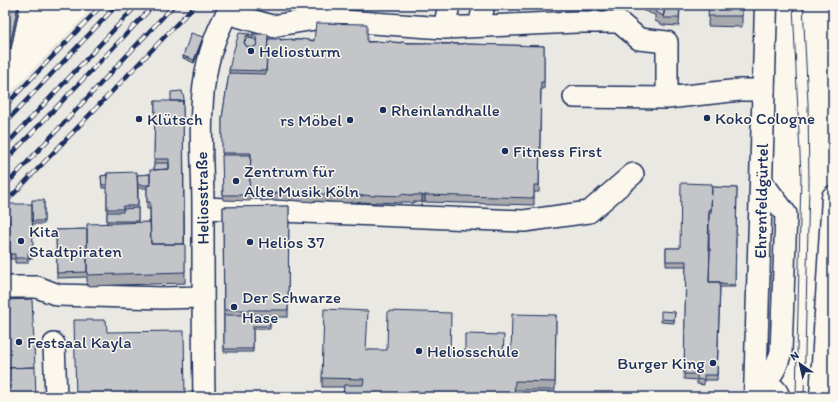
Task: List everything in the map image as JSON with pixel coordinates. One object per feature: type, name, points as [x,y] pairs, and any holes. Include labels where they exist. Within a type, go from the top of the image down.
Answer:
[{"type":"main road","name":"Ehrenfeldgürtel","points":[[756,390],[766,5]]},
{"type":"main road","points":[[821,397],[833,196]]},
{"type":"street","points":[[444,28],[449,5]]},
{"type":"street","points":[[479,26],[484,5]]},
{"type":"street","points":[[230,9],[272,26],[315,19],[444,28],[576,22],[619,22],[639,39],[667,42],[667,98]]},
{"type":"street","name":"Heliosstraße","points":[[204,397],[201,112],[204,80],[210,53],[230,9]]},
{"type":"street","points":[[574,97],[667,98],[740,90],[751,84],[764,85]]},
{"type":"street","points":[[203,208],[524,221],[589,212],[633,174]]},
{"type":"street","points":[[5,287],[37,287],[58,295],[163,298],[202,297]]},
{"type":"street","points":[[54,344],[56,397]]},
{"type":"street","points":[[756,390],[772,386],[777,390],[779,397]]},
{"type":"shaded area","points":[[95,5],[756,5],[747,397],[5,397],[5,98]]},
{"type":"building","points":[[5,5],[18,5],[11,40],[5,39]]},
{"type":"building","points":[[651,5],[666,5],[663,16],[655,12],[656,7]]},
{"type":"building","points":[[666,5],[680,5],[679,18],[663,18]]},
{"type":"building","points":[[709,5],[742,5],[742,16],[708,16]]},
{"type":"building","name":"Rheinlandhalle","points":[[316,23],[367,24],[367,42],[391,41],[401,43],[426,42],[441,44],[463,43],[544,46],[544,82],[541,82],[539,185],[534,185],[534,198],[425,195],[410,196],[401,194],[401,196],[363,196],[351,194],[313,195],[276,192],[276,194],[273,194],[273,192],[249,193],[251,153],[222,153],[222,118],[229,73],[266,74],[268,39],[280,38],[280,40],[302,39],[314,41]]},
{"type":"building","points":[[191,33],[203,37],[194,60],[183,56]]},
{"type":"building","points":[[239,33],[250,34],[246,36],[244,42],[246,46],[252,48],[257,45],[257,42],[256,37],[252,34],[268,34],[266,71],[229,70]]},
{"type":"building","points":[[248,38],[254,39],[257,45],[252,48],[246,46],[244,42]]},
{"type":"building","points":[[182,91],[184,98],[183,105],[183,101],[171,101],[171,92]]},
{"type":"building","points":[[155,101],[183,101],[184,244],[151,244],[150,202],[147,202],[147,186],[150,185],[150,170],[169,169],[169,159],[154,159]]},
{"type":"building","points":[[222,155],[251,155],[249,195],[223,195]]},
{"type":"building","points":[[154,163],[169,163],[169,169],[154,170]]},
{"type":"building","points":[[137,172],[138,206],[123,206],[123,209],[107,209],[107,173]]},
{"type":"building","points":[[150,174],[150,185],[138,185],[137,175]]},
{"type":"building","points":[[107,175],[107,185],[102,185],[101,176]]},
{"type":"building","points":[[681,183],[712,184],[711,210],[709,210],[708,249],[710,249],[709,282],[720,282],[717,375],[704,375],[704,380],[697,379],[697,374],[684,374],[686,261],[666,261],[666,248],[680,248]]},
{"type":"building","points":[[712,187],[737,188],[735,285],[720,284],[720,282],[709,282],[709,213],[711,213]]},
{"type":"building","points":[[32,200],[44,200],[44,221],[32,221]]},
{"type":"building","points":[[11,204],[32,204],[33,253],[28,253],[28,258],[15,258],[15,254],[10,254],[9,219],[5,219],[5,210]]},
{"type":"building","points":[[289,206],[288,310],[224,310],[223,207]]},
{"type":"building","points":[[138,208],[138,221],[107,221],[107,212],[123,212],[123,209]]},
{"type":"building","points":[[150,222],[151,244],[185,244],[185,272],[87,275],[87,224]]},
{"type":"building","points":[[87,229],[87,272],[57,273],[56,230]]},
{"type":"building","name":"Festsaal Kayla","points":[[32,299],[35,367],[5,368],[5,300]]},
{"type":"building","name":"Heliosschule","points":[[324,309],[368,311],[366,350],[387,350],[388,311],[451,313],[450,354],[465,355],[465,334],[504,335],[503,356],[511,356],[512,314],[556,315],[555,382],[515,381],[514,396],[555,397],[343,397],[344,385],[363,385],[364,379],[322,378]]},
{"type":"building","points":[[661,311],[675,312],[674,320],[661,319]]},
{"type":"building","points":[[224,315],[270,315],[270,326],[253,326],[253,349],[224,349]]},
{"type":"building","points":[[74,320],[106,320],[107,332],[184,331],[185,397],[76,397]]},
{"type":"building","points":[[35,367],[36,397],[5,397],[5,368]]},
{"type":"tram line","points":[[793,5],[801,176],[796,397]]},
{"type":"tram line","points":[[803,5],[808,103],[809,185],[804,397]]},
{"type":"railway","points":[[5,106],[102,5]]},
{"type":"railway","points":[[5,123],[117,5]]},
{"type":"railway","points":[[5,146],[137,5]]},
{"type":"railway","points":[[5,161],[154,5]]},
{"type":"railway","points":[[5,186],[174,5]]},
{"type":"railway","points":[[5,203],[195,5]]},
{"type":"place","name":"Heliosturm","points":[[251,51]]},
{"type":"place","name":"Rheinlandhalle","points":[[383,110]]},
{"type":"place","name":"Koko Cologne","points":[[707,118]]},
{"type":"place","name":"Klütsch","points":[[139,119]]},
{"type":"place","name":"rs Möbel","points":[[350,120]]},
{"type":"place","name":"Fitness First","points":[[505,151]]},
{"type":"place","name":"Zentrum für Alte Musik Köln","points":[[236,181]]},
{"type":"place","name":"Kita Stadtpiraten","points":[[21,241]]},
{"type":"place","name":"Helios 37","points":[[250,242]]},
{"type":"place","name":"Der Schwarze Hase","points":[[234,307]]},
{"type":"place","name":"Festsaal Kayla","points":[[19,342]]},
{"type":"place","name":"Heliosschule","points":[[419,351]]},
{"type":"place","name":"Burger King","points":[[713,363]]}]
